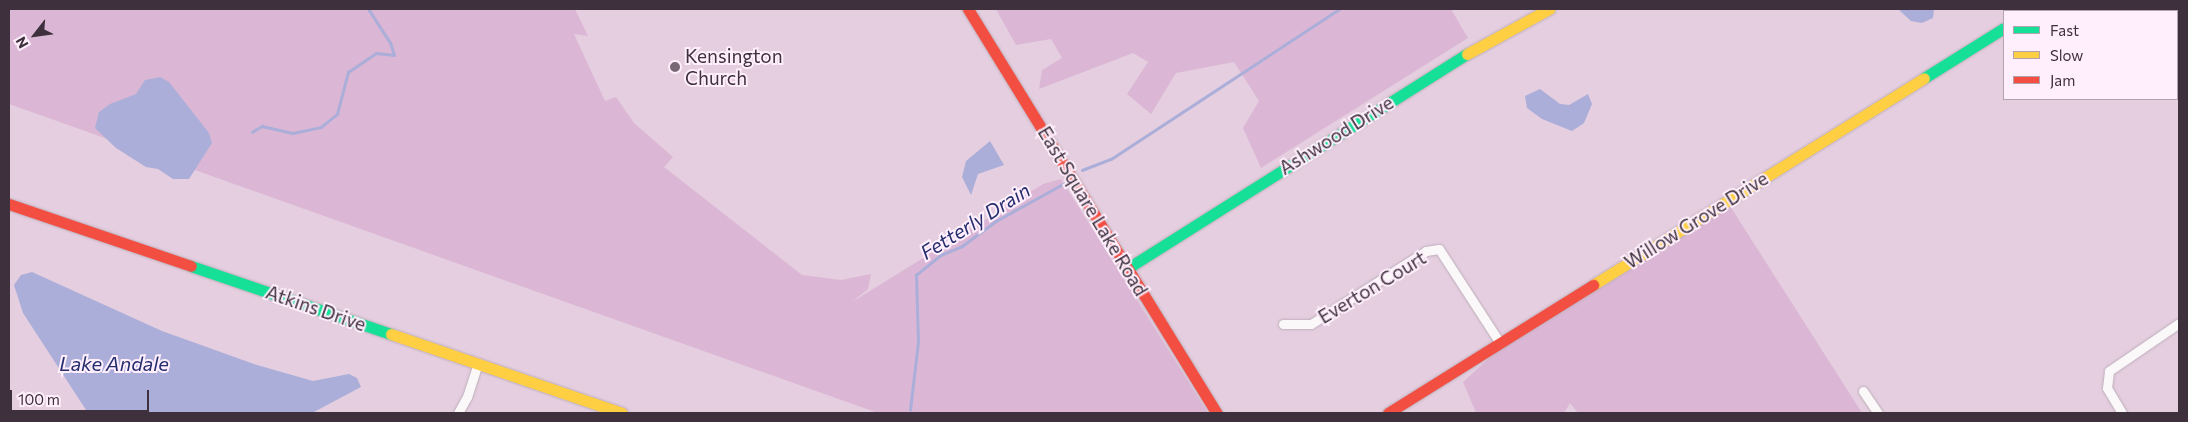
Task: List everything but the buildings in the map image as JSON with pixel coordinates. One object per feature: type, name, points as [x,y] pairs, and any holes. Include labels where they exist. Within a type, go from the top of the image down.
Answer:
[{"type":"street","name":"East Square Lake Road","points":[[968,9],[1217,413]]},
{"type":"street","name":"Ashwood Drive","points":[[1128,268],[1462,56],[1536,12],[1549,9]]},
{"type":"street","name":"Willow Grove Drive","points":[[1388,413],[2003,29]]},
{"type":"street","name":"Atkins Drive","points":[[9,204],[622,413]]},
{"type":"street","name":"Everton Court","points":[[1283,324],[1310,324],[1426,251],[1439,249],[1500,343]]},
{"type":"street","points":[[2122,413],[2107,388],[2107,379],[2118,363],[2179,324]]},
{"type":"street","points":[[458,413],[467,397],[478,364]]},
{"type":"street","points":[[1863,391],[1878,413]]},
{"type":"shaded area","points":[[9,9],[575,9],[588,36],[574,34],[605,101],[616,97],[634,123],[673,157],[664,167],[802,275],[841,280],[871,274],[868,289],[852,302],[1043,184],[1061,179],[1208,413],[878,413],[9,104]]},
{"type":"shaded area","points":[[996,9],[1451,9],[1468,38],[1261,168],[1243,128],[1259,101],[1234,62],[1176,73],[1151,114],[1127,94],[1148,62],[1133,53],[1039,89],[1042,70],[1062,58],[1051,39],[1016,45]]},
{"type":"shaded area","points":[[1730,206],[1862,413],[1578,413],[1570,403],[1564,413],[1476,413],[1463,382],[1496,352]]},
{"type":"water","points":[[1898,9],[1934,9],[1933,18],[1922,23],[1911,21]]},
{"type":"water","points":[[160,77],[169,82],[209,133],[212,143],[189,179],[173,179],[158,169],[146,167],[116,148],[95,128],[99,112],[110,104],[136,94],[145,80]]},
{"type":"water","points":[[1540,89],[1560,104],[1569,105],[1588,94],[1592,104],[1584,123],[1572,131],[1542,119],[1527,108],[1525,96]]},
{"type":"water","points":[[990,141],[1004,165],[978,174],[971,195],[962,177],[966,161]]},
{"type":"water","name":"Lake Andale","points":[[32,272],[162,331],[257,365],[313,381],[349,374],[357,378],[361,387],[312,413],[88,413],[23,313],[14,285],[21,275]]},
{"type":"waterway","points":[[252,132],[262,126],[293,133],[321,127],[337,114],[348,72],[376,53],[394,55],[390,43],[368,9]]},
{"type":"waterway","name":"Fetterly Drain","points":[[1082,170],[1111,159],[1339,9]]},
{"type":"waterway","name":"Fetterly Drain","points":[[910,410],[918,342],[916,275],[941,255],[962,246],[996,221],[1063,184]]},
{"type":"traffic: fast","points":[[1924,78],[2003,29]]},
{"type":"traffic: fast","points":[[1128,268],[1467,54]]},
{"type":"traffic: fast","points":[[191,266],[391,334]]},
{"type":"traffic: slow","points":[[1467,54],[1549,9]]},
{"type":"traffic: slow","points":[[1593,285],[1924,78]]},
{"type":"traffic: slow","points":[[391,334],[622,413]]},
{"type":"traffic: jam","points":[[968,9],[1217,413]]},
{"type":"traffic: jam","points":[[9,204],[191,266]]},
{"type":"traffic: jam","points":[[1388,413],[1593,285]]},
{"type":"place","name":"Kensington Church","points":[[675,67]]}]
